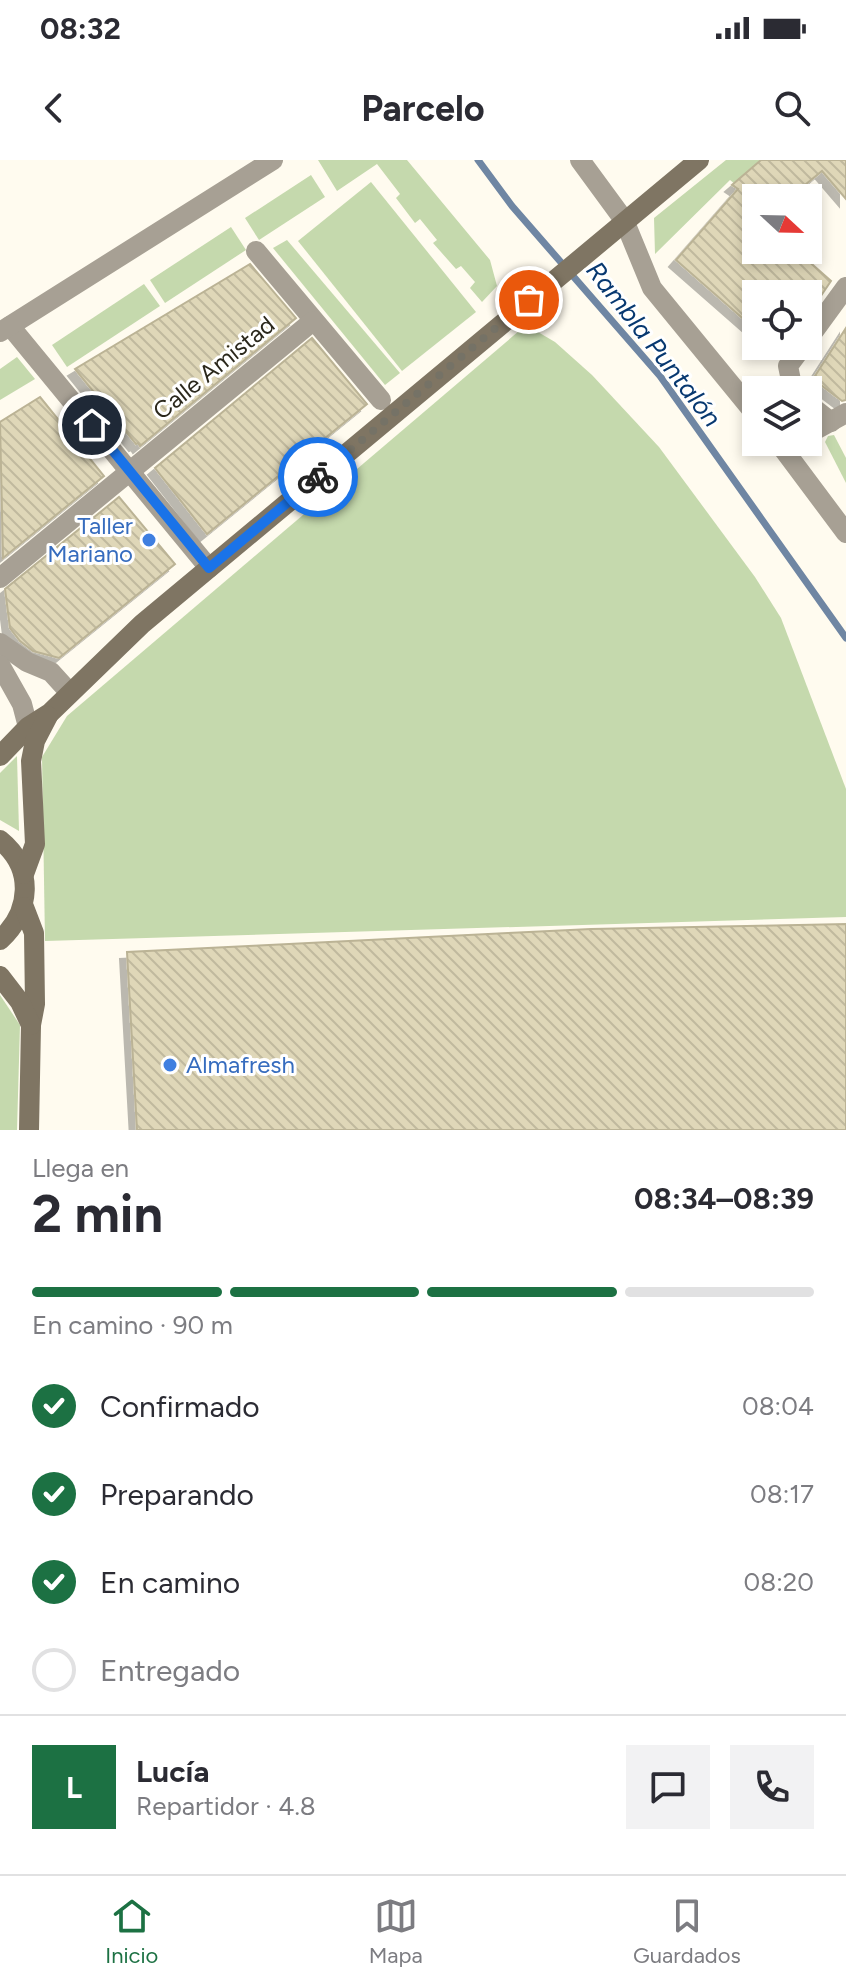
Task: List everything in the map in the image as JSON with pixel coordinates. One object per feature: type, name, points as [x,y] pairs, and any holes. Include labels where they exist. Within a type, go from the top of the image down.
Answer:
[{"type":"street","points":[[209,568],[5,329],[273,160]]},
{"type":"street","points":[[580,160],[652,288],[742,398]]},
{"type":"street","points":[[0,756],[28,727],[50,713],[142,624],[699,160]]},
{"type":"street","points":[[256,251],[381,400]]},
{"type":"street","points":[[822,320],[846,287]]},
{"type":"street","name":"Calle Amistad","points":[[0,578],[313,321]]},
{"type":"street","points":[[793,456],[846,533]]},
{"type":"street","points":[[0,643],[27,662],[51,672],[70,693]]},
{"type":"street","points":[[0,665],[22,704],[28,727]]},
{"type":"street","points":[[24,874],[35,844],[31,761],[35,741],[50,713]]},
{"type":"street","points":[[0,840],[16,856],[24,874],[26,890],[24,907],[15,926],[0,940]]},
{"type":"street","points":[[24,907],[34,933],[35,1004],[31,1025],[29,1130]]},
{"type":"street","points":[[0,976],[20,1002],[31,1025]]},
{"type":"green space","points":[[318,160],[407,160],[490,260],[497,286],[482,302],[470,288],[475,282],[461,266],[456,269],[433,243],[437,240],[420,219],[415,223],[396,198],[400,194],[377,164],[337,191]]},
{"type":"green space","points":[[726,160],[763,160],[735,184],[730,180],[655,254],[654,218]]},
{"type":"green space","points":[[311,175],[325,197],[259,240],[245,218]]},
{"type":"green space","points":[[371,182],[476,312],[402,371],[298,241]]},
{"type":"green space","points":[[231,227],[246,250],[165,303],[150,280]]},
{"type":"green space","points":[[287,240],[400,373],[385,385],[273,248]]},
{"type":"green space","points":[[144,284],[160,306],[67,367],[52,345]]},
{"type":"green space","points":[[526,325],[555,342],[592,375],[659,447],[755,577],[781,618],[846,789],[846,917],[45,941],[42,757],[67,716]]},
{"type":"green space","points":[[17,357],[35,379],[0,400],[0,369]]},
{"type":"green space","points":[[834,435],[846,458],[846,483],[825,442],[828,436]]},
{"type":"green space","points":[[17,756],[19,831],[0,820],[0,773]]},
{"type":"green space","points":[[0,995],[20,1025],[17,1130],[0,1130]]},
{"type":"building","points":[[761,160],[846,160],[846,199],[822,171],[806,184],[742,184],[742,264],[812,264],[831,281],[822,294],[822,280],[742,280],[742,318],[676,260],[738,189],[732,185]]},
{"type":"building","points":[[250,264],[296,318],[140,446],[136,444],[75,369]]},
{"type":"building","points":[[846,328],[846,400],[842,401],[822,386],[822,376],[815,376]]},
{"type":"building","points":[[312,338],[367,404],[207,534],[155,468]]},
{"type":"building","points":[[40,397],[104,476],[3,558],[0,422]]},
{"type":"building","points":[[119,497],[175,564],[59,658],[33,651],[10,628],[5,589]]},
{"type":"building","points":[[846,924],[846,1130],[137,1130],[127,952],[591,929]]},
{"type":"waterway","name":"Rambla Puntalón","points":[[478,160],[512,206],[660,376],[846,638]]},
{"type":"way so far","points":[[318,477],[529,300]]},
{"type":"place","name":"Taller Mariano","points":[[149,540]]},
{"type":"place","name":"Almafresh","points":[[170,1065]]},
{"type":"route","points":[[92,425],[209,568],[318,477]]}]
